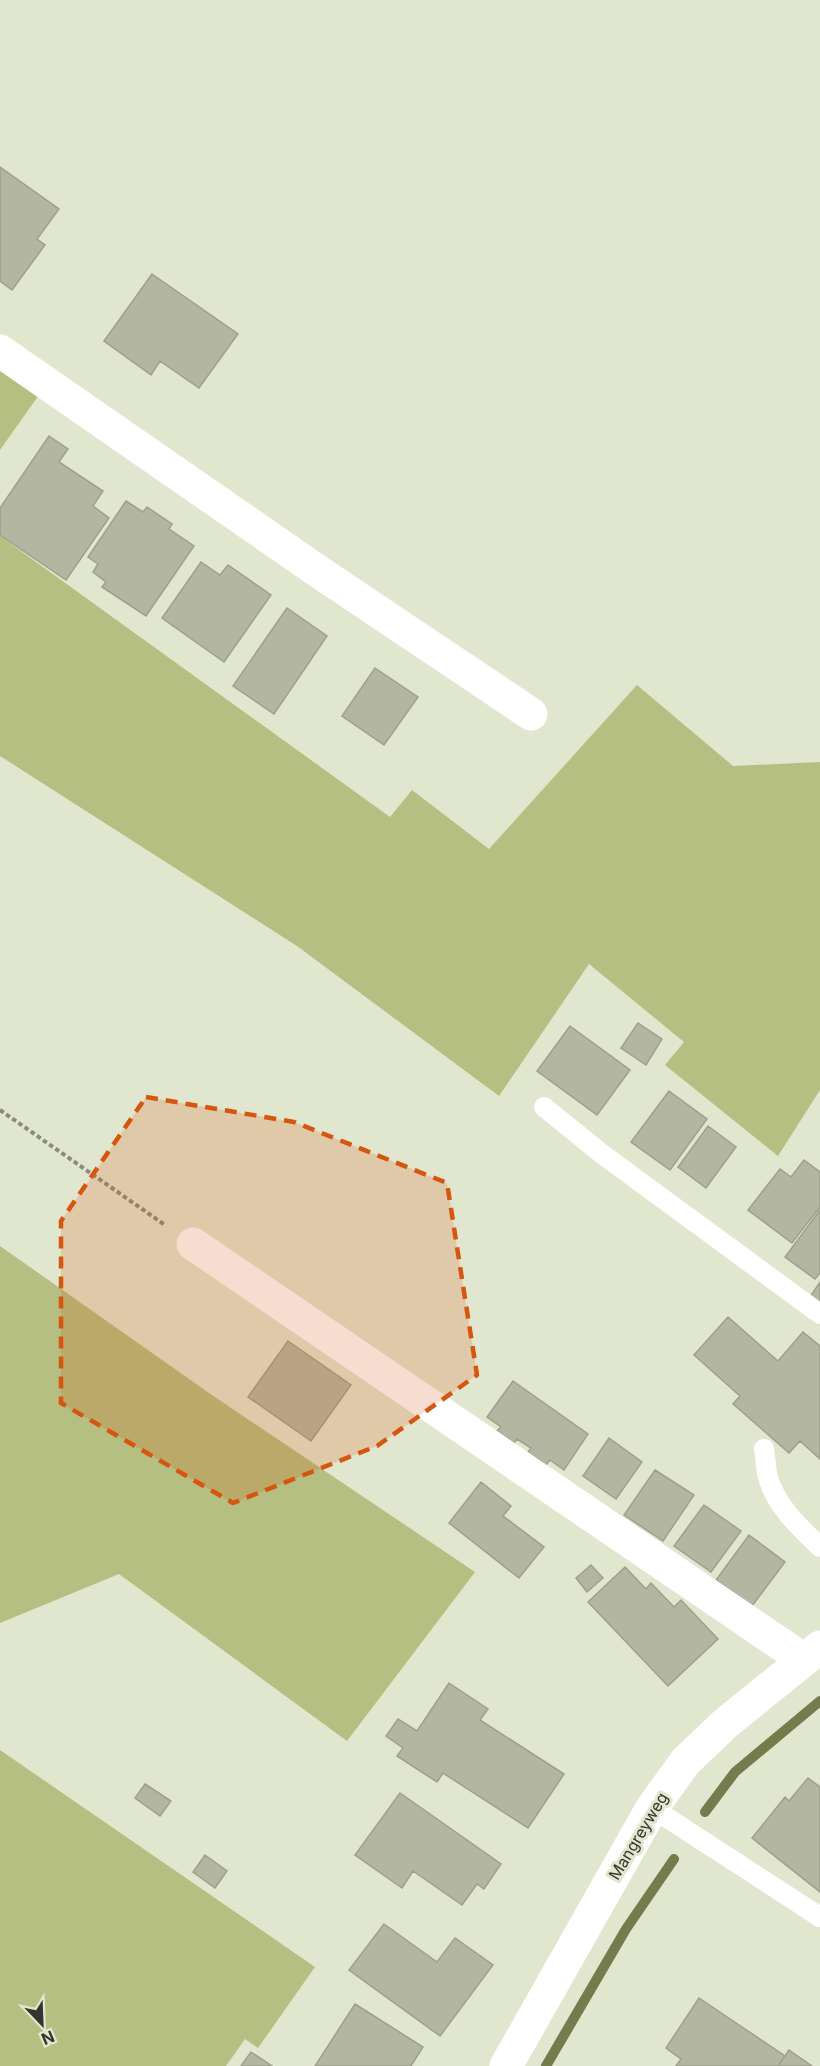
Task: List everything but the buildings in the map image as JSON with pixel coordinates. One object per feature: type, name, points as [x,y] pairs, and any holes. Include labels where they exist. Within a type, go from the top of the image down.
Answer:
[{"type":"street","points":[[0,351],[322,574],[531,714]]},
{"type":"street","points":[[193,1244],[812,1653]]},
{"type":"street","name":"Mangreyweg","points":[[506,2066],[652,1808],[685,1762],[726,1723],[812,1653]]},
{"type":"lane","points":[[544,1107],[602,1154],[820,1314]]},
{"type":"lane","points":[[764,1449],[768,1476],[782,1506],[820,1547]]},
{"type":"lane","points":[[652,1808],[820,1917]]},
{"type":"path","points":[[0,1110],[193,1244]]},
{"type":"highlighted area","points":[[146,1097],[294,1122],[447,1183],[477,1375],[377,1446],[233,1503],[61,1403],[61,1221]]},
{"type":"green space","points":[[0,364],[41,392],[0,450]]},
{"type":"green space","points":[[0,536],[390,817],[412,790],[489,849],[637,685],[733,766],[820,762],[820,1090],[778,1156],[665,1065],[684,1042],[589,964],[499,1096],[297,946],[0,756]]},
{"type":"green space","points":[[0,1246],[209,1393],[475,1572],[347,1741],[119,1574],[0,1623]]},
{"type":"green space","points":[[0,1750],[315,1967],[258,2048],[245,2039],[226,2066],[0,2066]]},
{"type":"waterway","points":[[705,1812],[735,1772],[820,1701]]},
{"type":"waterway","points":[[546,2066],[626,1929],[674,1859]]}]
